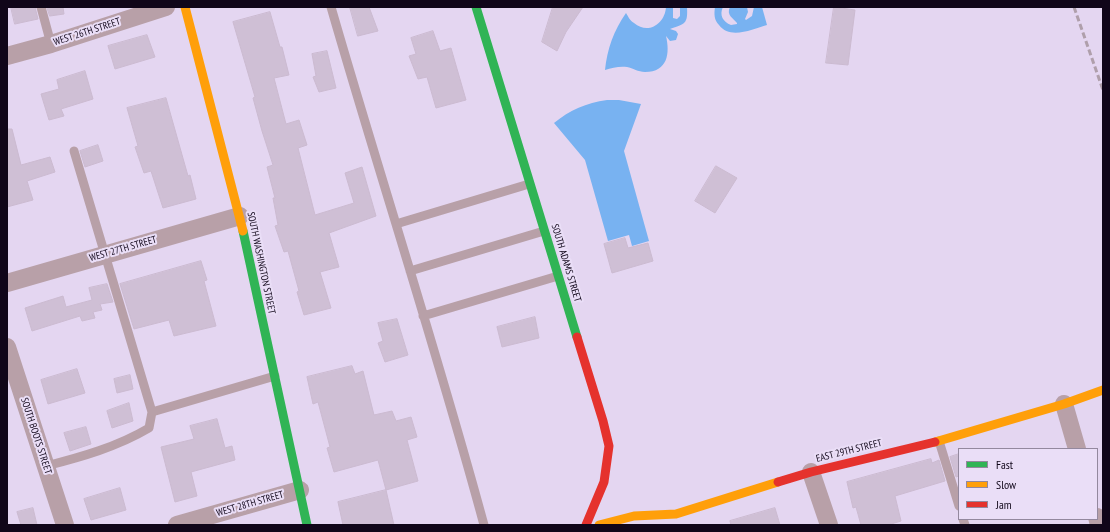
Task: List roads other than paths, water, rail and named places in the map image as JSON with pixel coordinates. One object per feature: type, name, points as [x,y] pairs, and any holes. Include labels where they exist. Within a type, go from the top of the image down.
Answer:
[{"type":"main road","name":"SOUTH WASHINGTON STREET","points":[[185,7],[240,216],[307,525]]},
{"type":"main road","name":"SOUTH ADAMS STREET","points":[[476,7],[604,421],[608,446],[604,482],[586,525]]},
{"type":"main road","name":"EAST 29TH STREET","points":[[599,525],[634,516],[676,514],[811,472],[939,441],[1064,404],[1103,390]]},
{"type":"street","name":"WEST 26TH STREET","points":[[7,56],[51,44],[166,7]]},
{"type":"street","name":"WEST 27TH STREET","points":[[7,283],[240,216]]},
{"type":"street","name":"SOUTH BOOTS STREET","points":[[7,347],[65,525]]},
{"type":"street","points":[[1064,404],[1077,448]]},
{"type":"street","points":[[811,472],[829,525]]},
{"type":"street","name":"WEST 28TH STREET","points":[[177,525],[300,490]]},
{"type":"lane","points":[[41,7],[51,44]]},
{"type":"lane","points":[[331,7],[484,525]]},
{"type":"lane","points":[[46,466],[83,457],[135,436],[149,428],[152,412],[74,151]]},
{"type":"lane","points":[[396,224],[530,184]]},
{"type":"lane","points":[[410,271],[544,231]]},
{"type":"lane","points":[[423,316],[558,276]]},
{"type":"lane","points":[[152,412],[275,376]]},
{"type":"lane","points":[[939,441],[958,503]]},
{"type":"lane","points":[[676,514],[679,525]]},
{"type":"water","points":[[666,7],[673,7],[673,18],[677,19],[680,16],[680,7],[687,7],[687,17],[682,24],[670,29],[676,31],[678,34],[676,40],[670,41],[666,36],[668,49],[666,60],[663,65],[659,69],[645,72],[624,67],[616,67],[605,70],[607,55],[612,40],[626,13],[631,21],[639,26],[650,28],[659,23],[663,18]]},
{"type":"water","points":[[715,7],[723,7],[721,13],[722,18],[731,25],[737,23],[729,14],[730,7],[747,7],[748,12],[745,19],[746,20],[752,16],[754,7],[762,7],[767,25],[749,31],[735,33],[729,32],[716,21]]},
{"type":"water","points":[[607,100],[619,100],[641,104],[624,151],[649,241],[632,246],[629,235],[608,241],[585,160],[554,123],[566,114],[579,108],[592,103]]},
{"type":"railway","points":[[1074,7],[1103,90]]}]
